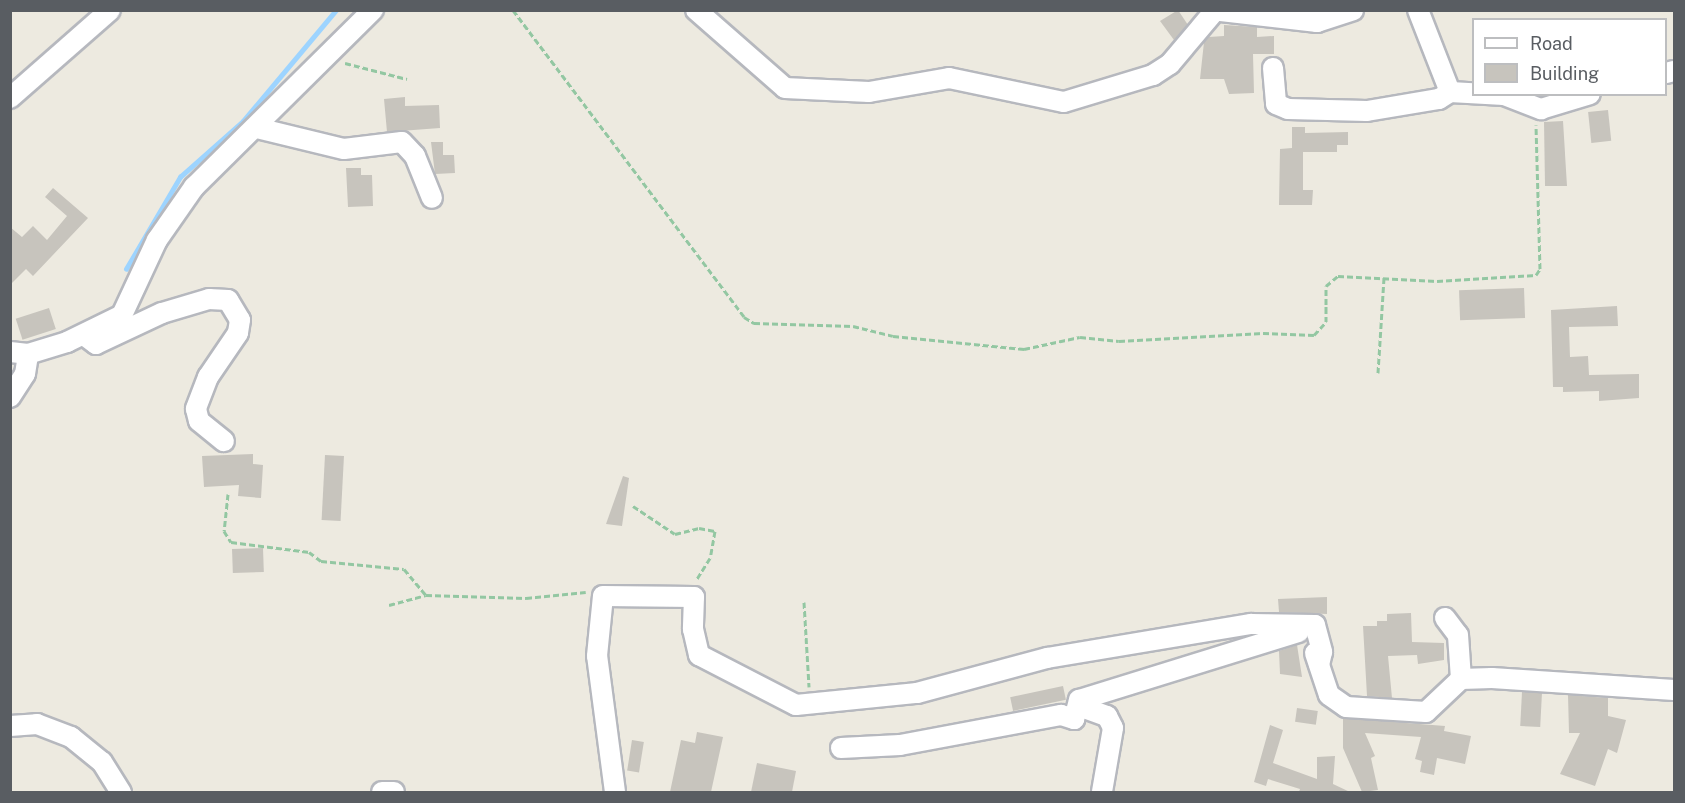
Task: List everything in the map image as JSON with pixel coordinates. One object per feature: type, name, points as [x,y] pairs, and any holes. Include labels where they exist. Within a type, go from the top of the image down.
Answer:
[{"type":"street","points":[[11,97],[110,10]]},
{"type":"street","points":[[10,397],[25,374],[19,353],[84,335],[122,315],[179,206],[373,10]]},
{"type":"street","points":[[696,10],[785,88],[869,92],[949,78],[1064,102],[1153,75],[1170,64],[1212,12],[1317,22],[1350,11]]},
{"type":"street","points":[[1418,10],[1450,92]]},
{"type":"street","points":[[1273,68],[1276,104],[1288,109],[1367,111],[1440,99],[1450,92],[1472,93]]},
{"type":"street","points":[[1506,96],[1535,108],[1549,109],[1585,96]]},
{"type":"street","points":[[256,128],[344,149],[402,142],[414,156],[432,198]]},
{"type":"street","points":[[84,335],[96,344],[162,313],[209,299],[228,300],[240,320],[238,333],[208,377],[196,410],[199,421],[224,441]]},
{"type":"street","points":[[615,792],[597,656],[603,597],[694,597],[694,643],[702,658],[785,702],[810,705],[917,693],[1047,658],[1251,624],[1315,625],[1322,652],[1318,666]]},
{"type":"street","points":[[1444,618],[1458,635],[1461,679]]},
{"type":"street","points":[[841,748],[900,745],[1061,716],[1074,719],[1079,700],[1287,633],[1305,633],[1329,695],[1346,706],[1426,712],[1461,679],[1674,690]]},
{"type":"street","points":[[1079,706],[1102,713],[1113,728],[1102,792]]},
{"type":"street","points":[[10,726],[37,724],[72,737],[102,762],[121,792]]},
{"type":"street","points":[[382,792],[394,792]]},
{"type":"path","points":[[513,10],[744,317],[754,323],[853,326],[893,336],[1024,349],[1080,337],[1119,341],[1263,333],[1294,337],[1324,329],[1326,286],[1331,279],[1384,276],[1437,281],[1536,275],[1540,269],[1535,108]]},
{"type":"path","points":[[325,58],[407,79]]},
{"type":"path","points":[[1378,373],[1384,276]]},
{"type":"path","points":[[228,494],[224,531],[231,542],[309,552],[321,561],[404,568],[426,595]]},
{"type":"path","points":[[633,507],[680,536],[699,528],[715,531],[716,539],[704,573],[689,580]]},
{"type":"path","points":[[389,605],[426,595],[526,597],[590,592],[603,597]]},
{"type":"path","points":[[804,602],[810,705]]},
{"type":"building","points":[[1178,10],[1188,25],[1174,40],[1160,21]]},
{"type":"building","points":[[1224,25],[1257,27],[1257,37],[1274,36],[1274,54],[1253,54],[1254,93],[1229,94],[1224,79],[1200,79],[1204,42],[1209,37],[1224,36]]},
{"type":"building","points":[[405,97],[405,106],[439,105],[440,128],[387,132],[384,99]]},
{"type":"building","points":[[1608,110],[1611,141],[1591,143],[1588,112]]},
{"type":"building","points":[[1563,121],[1567,186],[1545,186],[1544,122]]},
{"type":"building","points":[[1292,127],[1305,127],[1305,133],[1348,132],[1348,145],[1337,145],[1337,152],[1303,152],[1303,190],[1313,190],[1312,205],[1279,205],[1280,149],[1292,148]]},
{"type":"building","points":[[431,142],[443,142],[443,155],[454,155],[455,173],[435,174]]},
{"type":"building","points":[[346,168],[361,168],[361,175],[372,175],[373,206],[348,207]]},
{"type":"building","points":[[53,188],[88,218],[33,276],[26,269],[10,285],[10,227],[22,237],[33,226],[47,240],[67,216],[45,197]]},
{"type":"building","points":[[1524,288],[1525,318],[1460,320],[1459,290]]},
{"type":"building","points":[[1617,306],[1618,326],[1569,327],[1570,357],[1588,356],[1589,375],[1639,374],[1639,398],[1599,401],[1599,391],[1563,392],[1563,387],[1553,387],[1551,310]]},
{"type":"building","points":[[49,308],[56,329],[23,340],[16,319]]},
{"type":"building","points":[[253,454],[253,464],[263,465],[261,498],[238,496],[239,485],[204,487],[202,456]]},
{"type":"building","points":[[325,455],[344,456],[341,521],[322,520]]},
{"type":"building","points":[[623,476],[629,478],[622,526],[606,524]]},
{"type":"building","points":[[263,548],[264,572],[233,573],[232,549]]},
{"type":"building","points":[[1327,597],[1327,614],[1279,612],[1278,599]]},
{"type":"building","points":[[1411,613],[1412,642],[1444,643],[1444,660],[1418,664],[1417,655],[1388,656],[1392,698],[1367,696],[1363,626],[1377,626],[1377,621],[1387,621],[1387,614]]},
{"type":"building","points":[[1297,645],[1302,677],[1280,674],[1279,651]]},
{"type":"building","points":[[1063,686],[1066,700],[1013,711],[1010,697]]},
{"type":"building","points":[[1522,692],[1542,693],[1540,727],[1520,726]]},
{"type":"building","points":[[1568,695],[1608,698],[1608,716],[1626,720],[1617,753],[1608,749],[1595,786],[1560,774],[1580,733],[1569,733]]},
{"type":"building","points":[[1297,708],[1318,711],[1316,725],[1295,722]]},
{"type":"building","points":[[1343,718],[1445,726],[1444,731],[1471,736],[1465,764],[1437,758],[1434,775],[1420,772],[1422,761],[1415,759],[1421,737],[1365,733],[1375,756],[1371,758],[1378,790],[1362,792],[1343,748]]},
{"type":"building","points":[[1270,725],[1283,730],[1273,763],[1317,779],[1317,757],[1335,756],[1333,784],[1350,792],[1299,792],[1300,789],[1268,779],[1266,786],[1254,782]]},
{"type":"building","points":[[697,732],[723,737],[711,792],[670,792],[681,740],[695,743]]},
{"type":"building","points":[[632,740],[644,742],[639,772],[627,771]]},
{"type":"building","points":[[757,763],[796,771],[792,792],[751,792]]},
{"type":"waterway","points":[[126,269],[180,177],[243,121],[336,10]]}]
